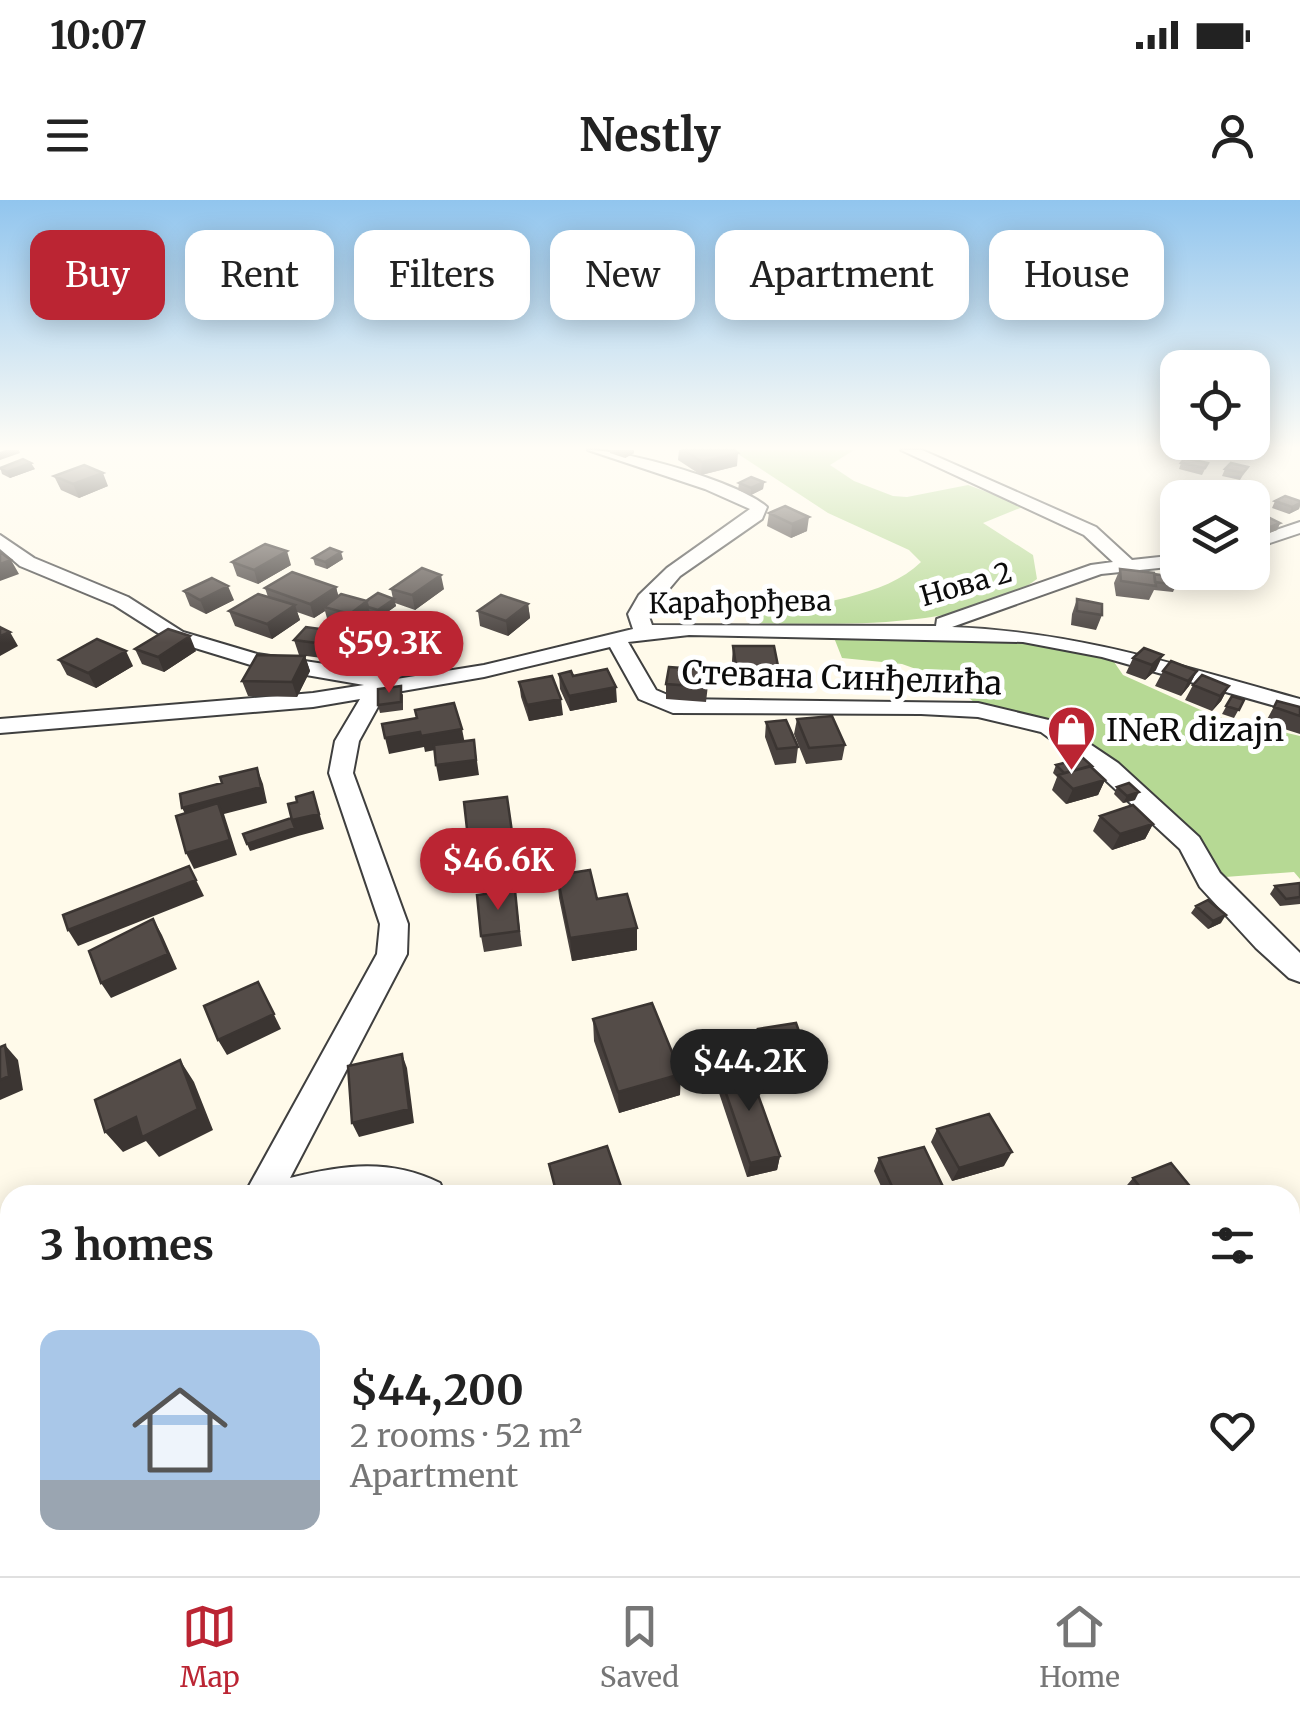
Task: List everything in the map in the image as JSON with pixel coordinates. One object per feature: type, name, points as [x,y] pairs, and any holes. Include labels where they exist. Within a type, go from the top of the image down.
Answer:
[{"type":"street","points":[[644,632],[638,614],[647,599],[704,550],[756,514]]},
{"type":"street","points":[[1052,514],[1090,531],[1126,564]]},
{"type":"street","points":[[1270,538],[1300,527]]},
{"type":"street","points":[[0,540],[27,562],[121,601],[176,636],[254,660],[365,676],[372,679],[377,690],[347,741],[340,772],[396,938],[392,954],[267,1185]]},
{"type":"street","name":"Нова 2","points":[[885,630],[947,623],[1072,576],[1160,561]]},
{"type":"street","name":"Карађорђева","points":[[0,726],[239,709],[377,690],[484,671],[644,632],[885,630],[1000,634],[1067,643],[1300,706]]},
{"type":"street","name":"Стевана Синђелића","points":[[615,638],[647,694],[673,706],[978,710],[1050,727],[1110,769],[1190,844],[1210,880],[1300,970]]},
{"type":"street","points":[[333,1185],[384,1181],[396,1185]]},
{"type":"green space","points":[[831,514],[1005,514],[983,523],[1033,555],[1037,579],[1008,596],[939,616],[861,623],[752,623],[752,617],[841,599],[886,585],[921,562],[909,550]]},
{"type":"green space","points":[[831,630],[986,634],[1110,656],[1123,675],[1214,716],[1300,736],[1300,879],[1294,872],[1225,877],[1049,722],[978,705],[944,679],[902,664],[842,658]]},
{"type":"building","points":[[772,514],[809,517],[792,524]]},
{"type":"building","points":[[265,544],[287,551],[254,570],[232,562]]},
{"type":"building","points":[[330,548],[341,552],[325,562],[313,558]]},
{"type":"building","points":[[0,552],[11,560],[0,564]]},
{"type":"building","points":[[422,568],[441,575],[412,595],[391,589]]},
{"type":"building","points":[[1120,569],[1154,573],[1156,586],[1121,581]]},
{"type":"building","points":[[292,572],[336,587],[310,604],[265,588]]},
{"type":"building","points":[[212,578],[228,586],[200,600],[184,591]]},
{"type":"building","points":[[378,593],[394,599],[378,610],[368,607],[366,601]]},
{"type":"building","points":[[258,594],[295,605],[267,624],[229,611]]},
{"type":"building","points":[[341,594],[367,601],[350,614],[324,607]]},
{"type":"building","points":[[501,595],[528,604],[506,621],[478,611]]},
{"type":"building","points":[[1077,599],[1102,604],[1102,615],[1077,611]]},
{"type":"building","points":[[419,614],[452,624],[431,641],[398,630]]},
{"type":"building","points":[[356,626],[387,630],[371,650],[294,640],[306,627],[350,633]]},
{"type":"building","points":[[168,629],[190,636],[158,657],[135,649]]},
{"type":"building","points":[[97,639],[126,651],[88,673],[59,660]]},
{"type":"building","points":[[733,646],[774,646],[778,666],[736,666]]},
{"type":"building","points":[[1144,648],[1163,655],[1152,665],[1133,658]]},
{"type":"building","points":[[257,655],[305,656],[292,682],[242,681]]},
{"type":"building","points":[[1171,661],[1197,671],[1188,681],[1163,671]]},
{"type":"building","points":[[669,667],[709,670],[707,687],[666,684]]},
{"type":"building","points":[[607,669],[616,687],[569,696],[559,674],[571,671],[573,676]]},
{"type":"building","points":[[1202,675],[1229,686],[1220,696],[1193,685]]},
{"type":"building","points":[[552,676],[561,699],[527,705],[519,682]]},
{"type":"building","points":[[401,686],[401,702],[378,705],[378,689]]},
{"type":"building","points":[[1232,696],[1244,700],[1239,710],[1226,706]]},
{"type":"building","points":[[1277,701],[1300,707],[1300,716],[1274,707]]},
{"type":"building","points":[[454,703],[462,729],[385,738],[382,724],[417,718],[415,710]]},
{"type":"building","points":[[832,716],[845,745],[809,748],[797,719]]},
{"type":"building","points":[[786,720],[798,747],[777,749],[766,722]]},
{"type":"building","points":[[474,740],[476,760],[436,765],[434,745]]},
{"type":"building","points":[[1083,758],[1092,766],[1064,773],[1056,765]]},
{"type":"building","points":[[1090,766],[1105,780],[1073,789],[1058,775]]},
{"type":"building","points":[[257,768],[261,787],[182,808],[180,794],[222,783],[220,777]]},
{"type":"building","points":[[1129,783],[1139,792],[1127,796],[1117,787]]},
{"type":"building","points":[[313,792],[319,814],[292,820],[288,804]]},
{"type":"building","points":[[507,797],[512,832],[468,838],[464,802]]},
{"type":"building","points":[[218,803],[230,840],[186,853],[176,816]]},
{"type":"building","points":[[1133,805],[1153,824],[1120,834],[1100,816]]},
{"type":"building","points":[[291,818],[295,828],[247,844],[243,834]]},
{"type":"building","points":[[189,866],[196,880],[68,930],[63,915]]},
{"type":"building","points":[[590,870],[597,899],[627,894],[637,928],[570,938],[557,875]]},
{"type":"building","points":[[1300,883],[1300,897],[1286,899],[1275,886]]},
{"type":"building","points":[[515,890],[519,931],[481,936],[477,895]]},
{"type":"building","points":[[1208,900],[1226,915],[1213,921],[1196,906]]},
{"type":"building","points":[[153,919],[168,954],[101,983],[89,951]]},
{"type":"building","points":[[258,982],[274,1014],[218,1040],[204,1006]]},
{"type":"building","points":[[652,1003],[681,1074],[618,1092],[593,1019]]},
{"type":"building","points":[[796,1023],[806,1051],[767,1058],[758,1029]]},
{"type":"building","points":[[5,1045],[9,1076],[0,1080],[0,1047]]},
{"type":"building","points":[[402,1054],[409,1109],[352,1123],[348,1066]]},
{"type":"building","points":[[180,1060],[198,1109],[142,1137],[136,1117],[105,1132],[95,1100]]},
{"type":"building","points":[[747,1064],[780,1156],[750,1163],[718,1070]]},
{"type":"building","points":[[989,1114],[1012,1152],[959,1168],[937,1129]]},
{"type":"building","points":[[607,1146],[621,1185],[554,1185],[549,1164]]},
{"type":"building","points":[[924,1147],[942,1185],[891,1185],[879,1158]]},
{"type":"building","points":[[1171,1163],[1189,1185],[1138,1185],[1133,1178]]},
{"type":"place","name":"INeR dizajn","points":[[1071,772]]}]
